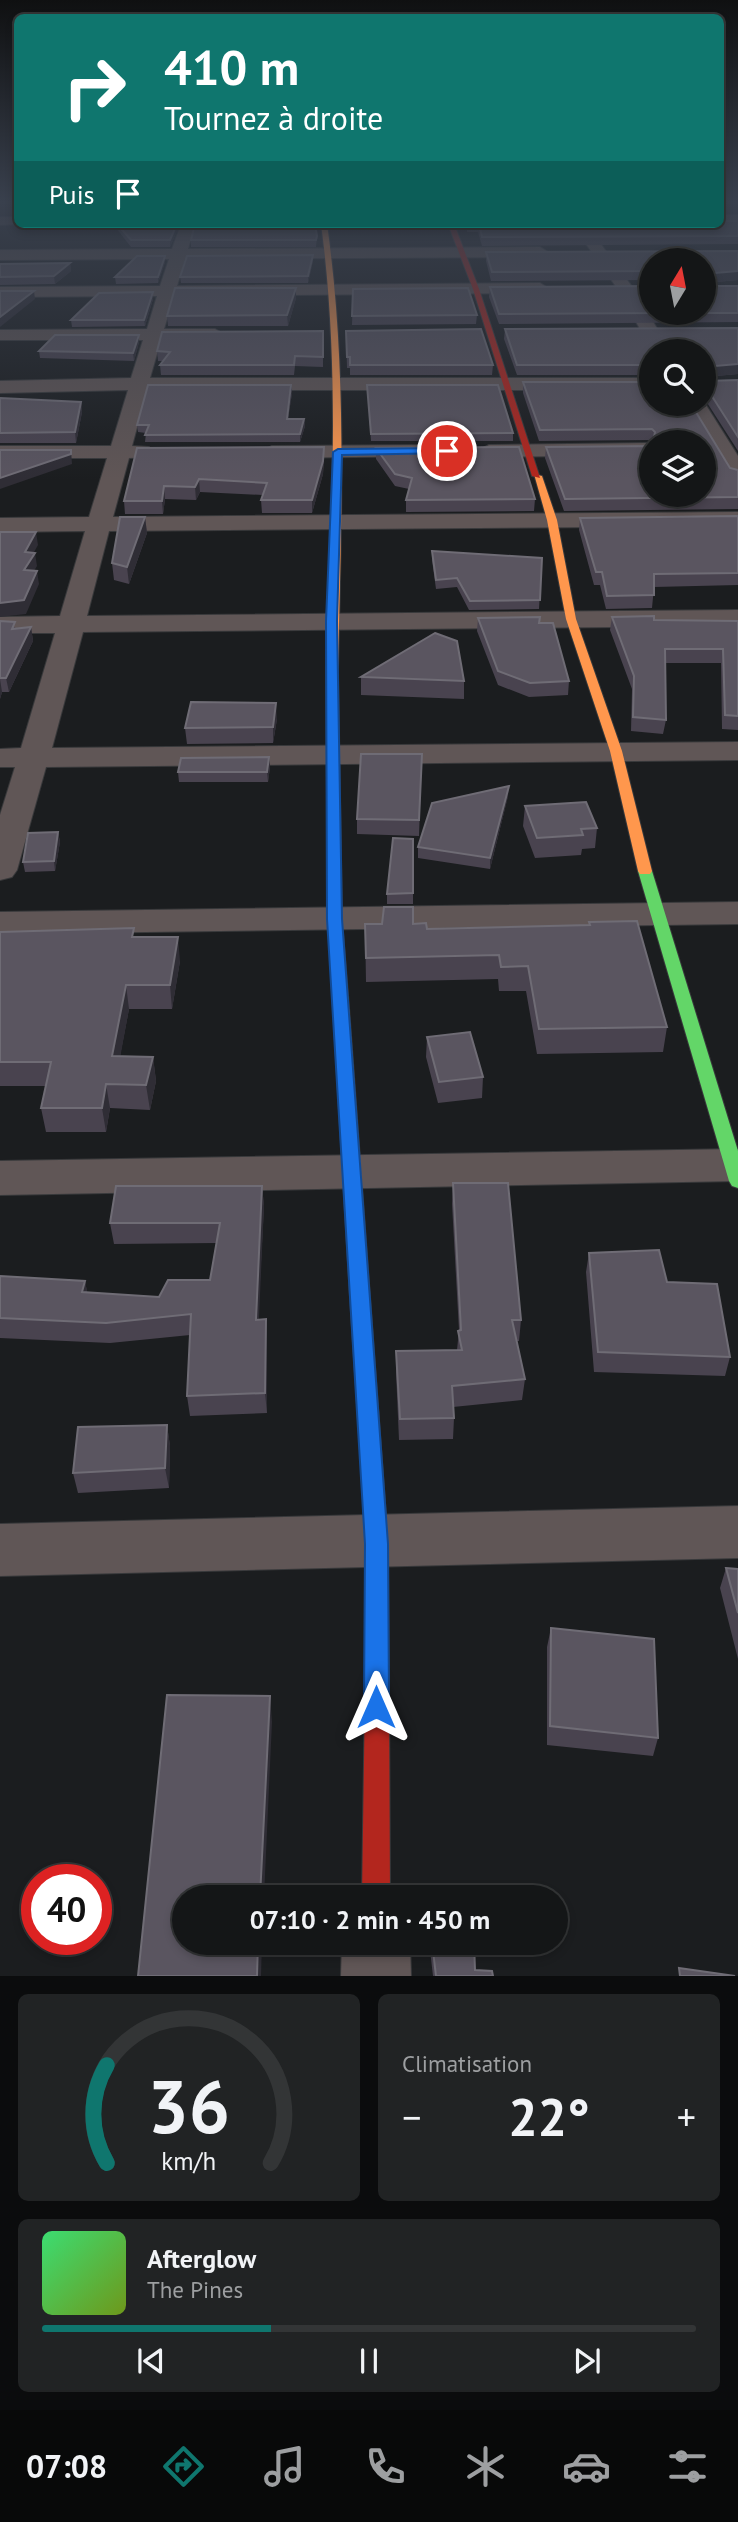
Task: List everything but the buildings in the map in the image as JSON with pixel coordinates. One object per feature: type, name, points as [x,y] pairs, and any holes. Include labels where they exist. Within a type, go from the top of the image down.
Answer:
[{"type":"street","points":[[25,341],[49,296]]},
{"type":"street","points":[[0,870],[35,758],[118,452],[165,296]]},
{"type":"street","points":[[333,296],[338,452],[332,621],[335,919],[377,1544],[376,1885]]},
{"type":"street","points":[[0,1178],[352,1171],[736,1171],[656,915],[616,751],[571,619],[552,520],[507,386],[481,332],[477,296]]},
{"type":"street","points":[[630,296],[655,339]]},
{"type":"street","points":[[623,331],[675,331]]},
{"type":"street","points":[[481,332],[515,332]]},
{"type":"street","points":[[0,335],[25,341],[153,334],[237,334]]},
{"type":"street","points":[[2,380],[138,384],[639,384]]},
{"type":"street","points":[[702,416],[738,473]]},
{"type":"street","points":[[255,452],[639,449]]},
{"type":"street","points":[[0,452],[159,452]]},
{"type":"street","points":[[0,525],[738,519]]},
{"type":"street","points":[[0,625],[738,618]]},
{"type":"street","points":[[0,758],[335,752],[738,751]]},
{"type":"street","points":[[0,923],[738,913]]},
{"type":"street","points":[[0,1549],[377,1544],[738,1532]]},
{"type":"street","points":[[376,1955],[376,1976]]},
{"type":"traffic: fast","points":[[332,671],[335,919],[341,1008]]},
{"type":"traffic: fast","points":[[645,871],[738,1181]]},
{"type":"traffic: fast","points":[[360,1297],[377,1543],[377,1694]]},
{"type":"traffic: slow","points":[[332,671],[338,452],[333,296]]},
{"type":"traffic: slow","points":[[537,476],[552,520],[571,619],[616,751],[645,871]]},
{"type":"traffic: slow","points":[[341,1008],[360,1297]]},
{"type":"traffic: jam","points":[[478,296],[537,476]]},
{"type":"traffic: jam","points":[[376,1885],[377,1694]]},
{"type":"route","points":[[376,1707],[377,1544],[335,919],[332,621],[338,452],[447,451]]}]
